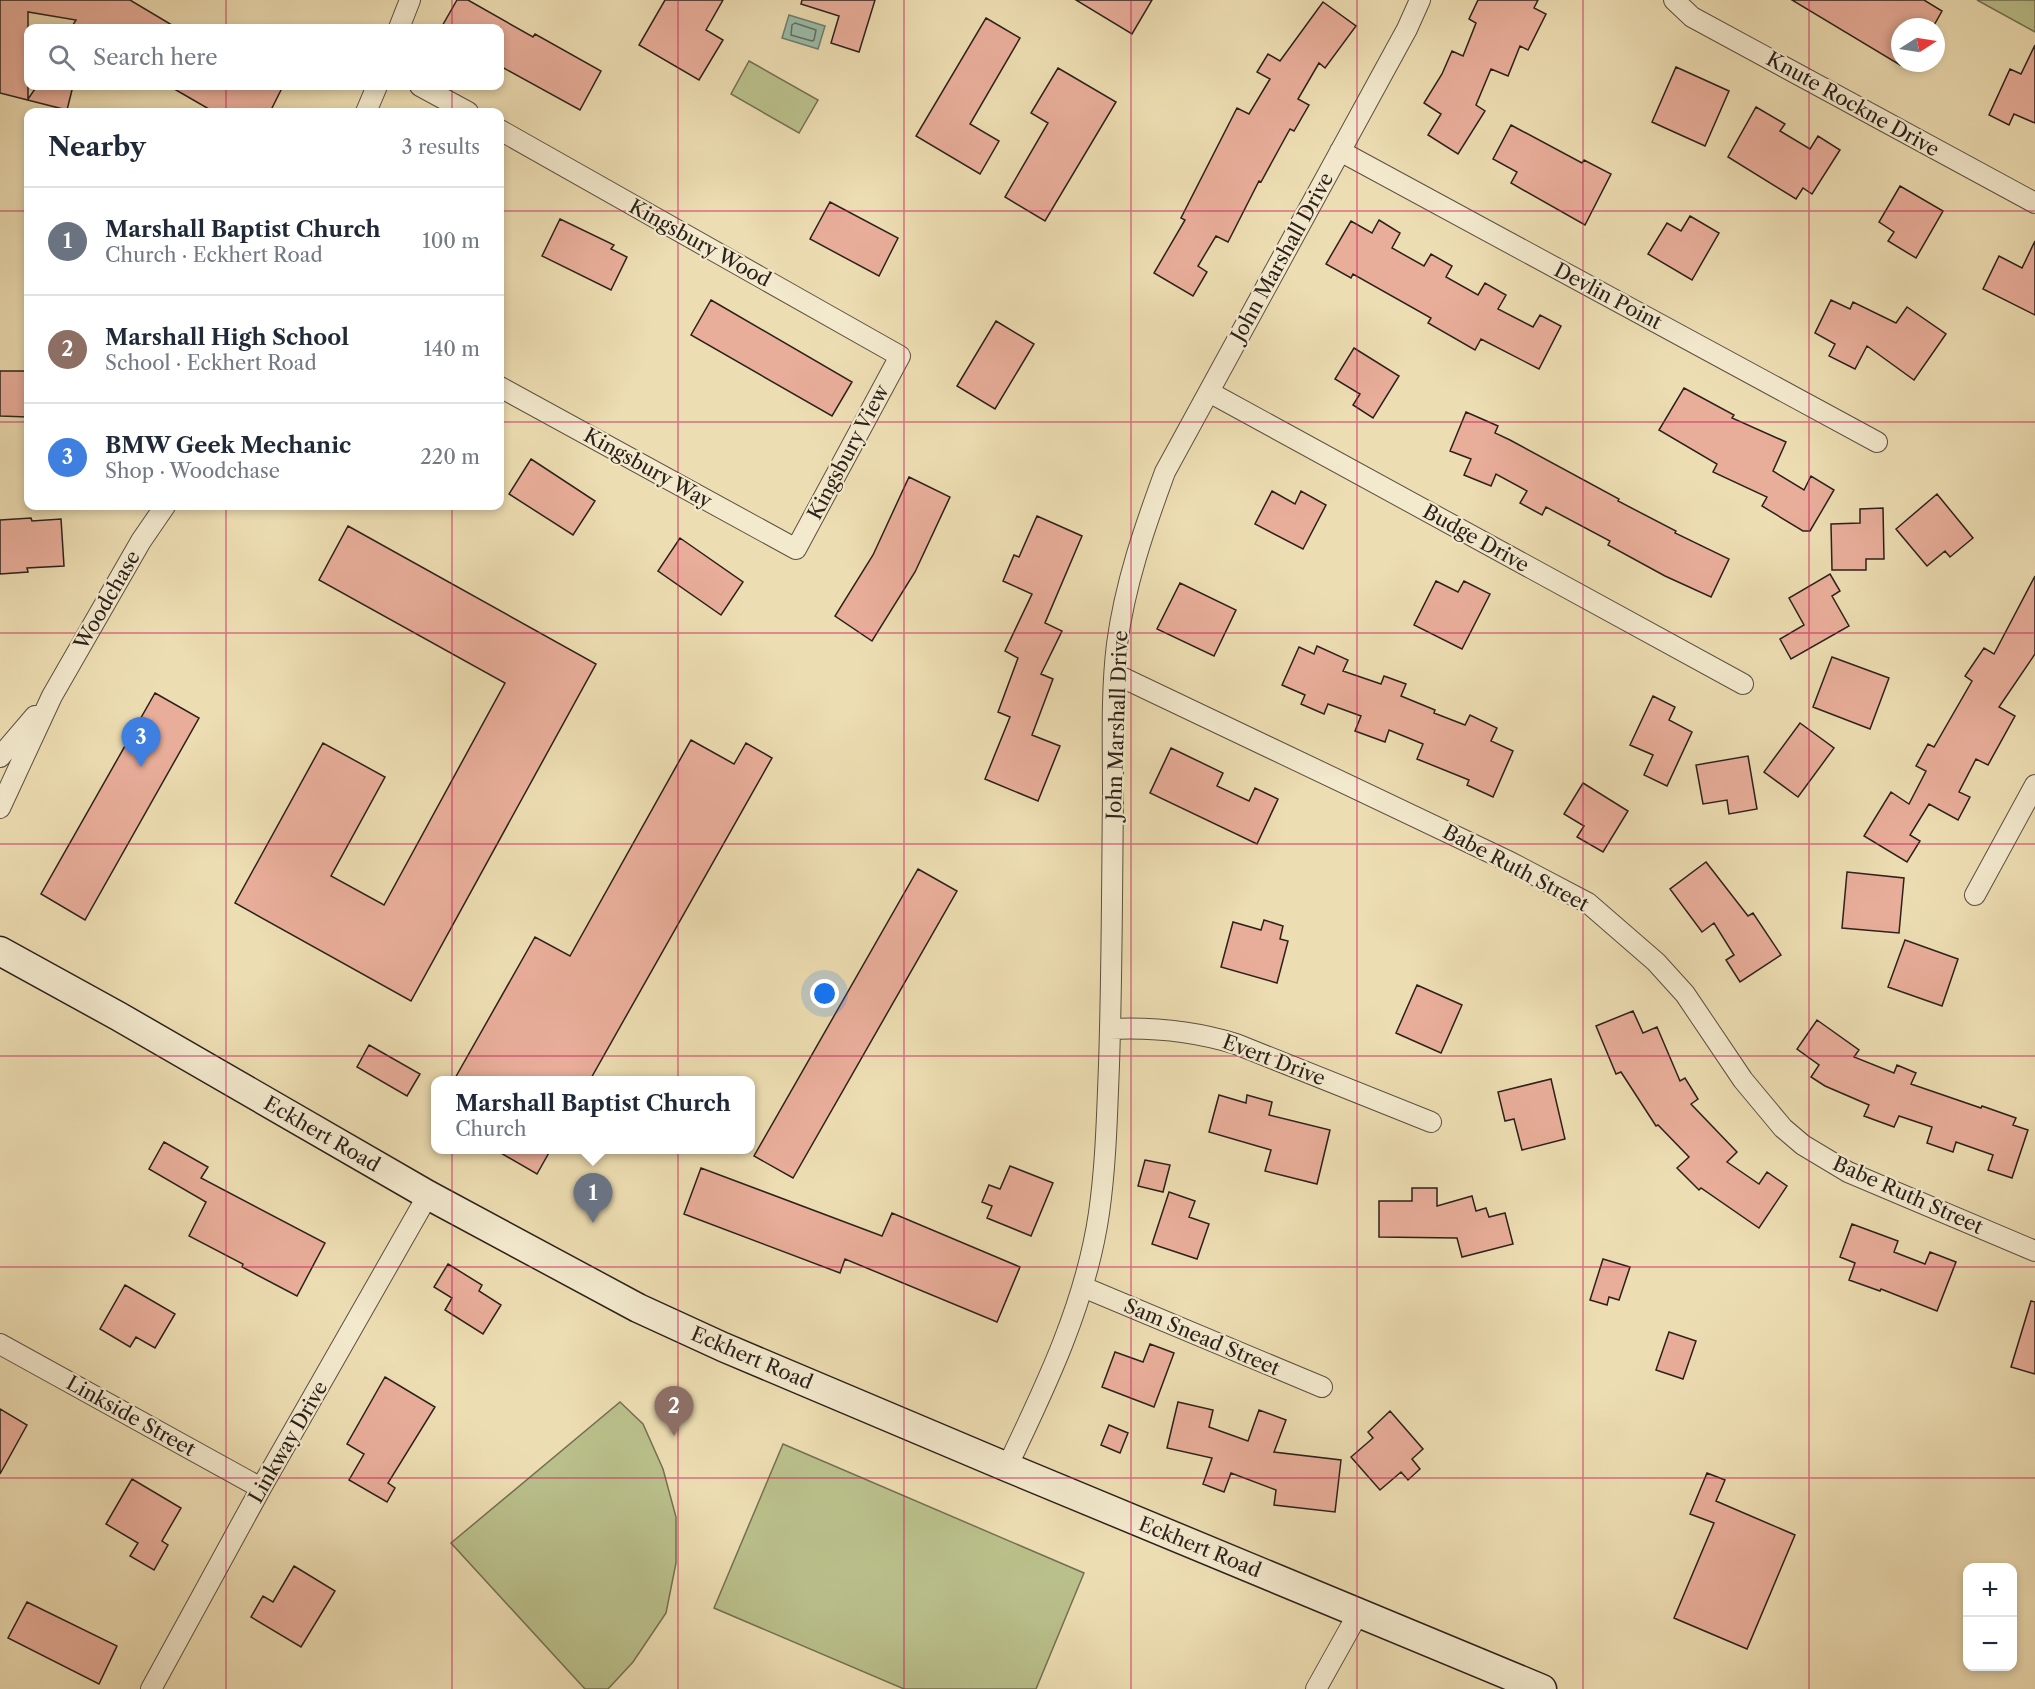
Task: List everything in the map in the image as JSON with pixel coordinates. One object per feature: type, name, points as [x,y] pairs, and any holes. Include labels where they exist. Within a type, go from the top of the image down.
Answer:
[{"type":"main road","name":"Eckhert Road","points":[[0,951],[118,1016],[428,1195],[638,1308],[723,1347],[1007,1467],[1542,1689]]},
{"type":"street","points":[[401,24],[410,0]]},
{"type":"street","name":"John Marshall Drive","points":[[1007,1467],[1041,1396],[1070,1325],[1083,1287],[1099,1216],[1103,1183],[1110,1029],[1115,674],[1117,646],[1127,586],[1142,536],[1166,472],[1420,0]]},
{"type":"street","name":"Knute Rockne Drive","points":[[1674,0],[1692,17],[2035,203]]},
{"type":"street","points":[[368,108],[375,90]]},
{"type":"street","points":[[427,90],[461,108]]},
{"type":"street","name":"Kingsbury Wood","points":[[504,132],[900,356]]},
{"type":"street","name":"Devlin Point","points":[[1340,151],[1876,442]]},
{"type":"street","name":"Kingsbury View","points":[[796,549],[900,356]]},
{"type":"street","name":"Kingsbury Way","points":[[504,389],[796,549]]},
{"type":"street","name":"Budge Drive","points":[[1209,392],[1743,684]]},
{"type":"street","name":"Woodchase","points":[[0,808],[52,696],[141,541],[162,510]]},
{"type":"street","name":"Babe Ruth Street","points":[[1115,674],[1510,861],[1588,903],[1656,962],[1685,994],[1743,1080],[1783,1128],[1803,1145],[1848,1172],[2035,1251]]},
{"type":"street","name":"Woodchase","points":[[0,757],[52,696]]},
{"type":"street","points":[[1975,895],[2035,785]]},
{"type":"street","name":"Evert Drive","points":[[1110,1029],[1169,1029],[1215,1037],[1431,1122]]},
{"type":"street","name":"Linkway Drive","points":[[151,1689],[261,1488],[428,1195]]},
{"type":"street","name":"Sam Snead Street","points":[[1083,1287],[1322,1387]]},
{"type":"street","name":"Linkside Street","points":[[0,1344],[261,1488]]},
{"type":"street","points":[[1316,1689],[1359,1612]]},
{"type":"green space","points":[[1977,0],[2035,0],[2035,32]]},
{"type":"green space","points":[[749,61],[818,100],[799,133],[731,94]]},
{"type":"green space","points":[[620,1402],[643,1424],[663,1469],[676,1517],[676,1563],[666,1613],[633,1662],[608,1689],[585,1689],[451,1543]]},
{"type":"green space","points":[[783,1444],[1084,1573],[1036,1689],[904,1689],[714,1608]]},
{"type":"water","points":[[789,15],[825,26],[818,49],[782,38]]},
{"type":"building","points":[[0,0],[130,0],[170,24],[74,24],[76,20],[28,12],[28,24],[24,24],[24,90],[28,90],[28,99],[34,90],[72,90],[68,108],[59,108],[0,93]]},
{"type":"building","points":[[457,0],[468,0],[533,37],[535,34],[601,71],[580,110],[504,68],[504,24],[443,24]]},
{"type":"building","points":[[665,0],[723,0],[706,30],[723,40],[699,80],[639,45]]},
{"type":"building","points":[[802,0],[875,0],[859,52],[831,43],[839,16],[801,4]]},
{"type":"building","points":[[1076,0],[1152,0],[1132,34]]},
{"type":"building","points":[[1478,0],[1538,0],[1534,8],[1546,14],[1528,50],[1520,46],[1508,76],[1491,69],[1476,105],[1485,111],[1458,154],[1428,135],[1441,114],[1424,103],[1442,74],[1452,51],[1463,56],[1476,23],[1469,19]]},
{"type":"building","points":[[1792,0],[1924,0],[1942,11],[1938,18],[1891,18],[1891,60]]},
{"type":"building","points":[[1323,2],[1356,26],[1325,68],[1319,63],[1298,99],[1309,105],[1294,131],[1290,129],[1261,182],[1259,181],[1228,242],[1216,236],[1198,266],[1207,272],[1193,296],[1154,273],[1185,220],[1181,218],[1237,108],[1249,114],[1270,79],[1257,72],[1268,54],[1280,61]]},
{"type":"building","points":[[986,18],[1020,38],[970,124],[999,141],[980,174],[916,136]]},
{"type":"building","points":[[2035,45],[2035,123],[2014,114],[2009,125],[1989,115],[2010,69],[2021,74]]},
{"type":"building","points":[[1676,67],[1729,91],[1705,146],[1652,122]]},
{"type":"building","points":[[1058,68],[1116,102],[1045,221],[1005,197],[1048,123],[1031,113]]},
{"type":"building","points":[[176,90],[281,90],[272,108],[207,108]]},
{"type":"building","points":[[1756,107],[1785,124],[1780,131],[1810,149],[1818,136],[1840,150],[1812,194],[1803,188],[1796,199],[1728,157]]},
{"type":"building","points":[[1511,125],[1582,163],[1584,160],[1611,174],[1585,225],[1511,183],[1517,172],[1493,159]]},
{"type":"building","points":[[1900,186],[1943,211],[1916,258],[1888,241],[1894,232],[1879,222]]},
{"type":"building","points":[[830,202],[898,238],[879,276],[810,239]]},
{"type":"building","points":[[1690,216],[1719,233],[1692,280],[1648,254],[1667,223],[1681,231]]},
{"type":"building","points":[[560,219],[614,245],[611,249],[627,257],[611,290],[542,256]]},
{"type":"building","points":[[1379,220],[1400,233],[1392,248],[1424,266],[1431,254],[1452,266],[1446,277],[1478,295],[1485,283],[1506,295],[1498,309],[1533,327],[1540,315],[1561,326],[1539,369],[1481,339],[1475,350],[1428,323],[1431,318],[1353,274],[1351,278],[1326,264],[1351,221],[1372,233]]},
{"type":"building","points":[[2035,241],[2035,315],[1983,289],[1999,256],[2022,268]]},
{"type":"building","points":[[711,300],[852,382],[832,416],[691,335]]},
{"type":"building","points":[[1831,300],[1850,309],[1853,302],[1896,323],[1907,307],[1946,334],[1914,380],[1867,346],[1855,369],[1829,356],[1835,344],[1815,333]]},
{"type":"building","points":[[996,321],[1034,344],[995,409],[957,386]]},
{"type":"building","points":[[1354,348],[1399,376],[1373,418],[1353,405],[1360,394],[1335,379]]},
{"type":"building","points":[[0,371],[24,371],[24,417],[0,416]]},
{"type":"building","points":[[1684,388],[1734,415],[1732,418],[1786,442],[1773,471],[1804,490],[1811,476],[1834,490],[1810,531],[1803,531],[1762,506],[1767,497],[1713,472],[1717,464],[1659,430]]},
{"type":"building","points":[[1466,412],[1498,426],[1495,433],[1619,499],[1618,501],[1676,531],[1675,533],[1729,559],[1711,597],[1665,576],[1608,545],[1610,541],[1546,507],[1542,515],[1520,503],[1527,491],[1496,474],[1491,486],[1464,475],[1471,459],[1450,451]]},
{"type":"building","points":[[531,459],[595,501],[573,535],[509,494]]},
{"type":"building","points":[[909,477],[950,497],[915,572],[872,641],[835,616],[873,555]]},
{"type":"building","points":[[1272,491],[1295,504],[1301,491],[1326,505],[1303,549],[1255,524]]},
{"type":"building","points":[[1937,494],[1973,538],[1950,557],[1945,551],[1927,566],[1896,529]]},
{"type":"building","points":[[1883,508],[1884,559],[1866,559],[1866,570],[1832,570],[1831,524],[1860,523],[1860,509]]},
{"type":"building","points":[[1037,516],[1082,536],[1045,623],[1062,631],[1041,674],[1053,679],[1032,735],[1060,746],[1038,801],[985,779],[1010,717],[998,712],[1018,658],[1005,651],[1032,594],[1003,581],[1014,555],[1019,557]]},
{"type":"building","points":[[31,518],[32,521],[61,519],[64,566],[27,568],[28,572],[0,574],[0,520]]},
{"type":"building","points":[[348,526],[596,664],[411,1001],[235,903],[323,743],[385,777],[331,876],[384,905],[505,683],[319,580]]},
{"type":"building","points":[[680,538],[743,582],[721,615],[658,571]]},
{"type":"building","points":[[1830,574],[1840,591],[1832,596],[1849,626],[1791,659],[1780,639],[1804,625],[1789,598]]},
{"type":"building","points":[[2035,576],[2035,654],[1999,707],[2015,716],[1988,765],[1976,759],[1959,792],[1970,797],[1958,820],[1929,804],[1910,835],[1920,841],[1907,862],[1864,836],[1891,792],[1909,804],[1926,771],[1916,766],[1928,744],[1934,747],[1972,681],[1965,676],[1984,648],[1994,654]]},
{"type":"building","points":[[1436,581],[1458,592],[1464,581],[1490,594],[1462,649],[1414,625]]},
{"type":"building","points":[[1180,583],[1236,610],[1214,656],[1157,629]]},
{"type":"building","points":[[1317,646],[1348,660],[1343,671],[1381,684],[1384,676],[1406,684],[1401,696],[1435,710],[1434,713],[1465,725],[1470,715],[1497,728],[1491,741],[1513,751],[1493,797],[1467,785],[1469,780],[1417,759],[1423,744],[1389,730],[1385,742],[1355,731],[1361,716],[1328,704],[1324,714],[1301,704],[1305,695],[1282,685],[1299,647],[1314,654]]},
{"type":"building","points":[[1832,657],[1889,678],[1870,729],[1813,707]]},
{"type":"building","points":[[155,693],[199,718],[85,920],[41,894]]},
{"type":"building","points":[[1653,696],[1675,707],[1669,720],[1692,732],[1667,786],[1644,775],[1653,755],[1630,745]]},
{"type":"building","points":[[1800,723],[1834,748],[1798,797],[1764,772]]},
{"type":"building","points":[[691,740],[734,764],[746,743],[772,758],[592,1076],[456,1076],[535,937],[570,956]]},
{"type":"building","points":[[1171,748],[1223,773],[1217,786],[1249,801],[1255,788],[1278,799],[1257,844],[1150,793]]},
{"type":"building","points":[[1748,756],[1757,809],[1729,814],[1727,800],[1703,804],[1696,765]]},
{"type":"building","points":[[1583,783],[1628,811],[1603,852],[1577,837],[1584,826],[1564,814]]},
{"type":"building","points":[[1706,862],[1748,916],[1753,913],[1781,955],[1740,982],[1726,960],[1734,955],[1714,923],[1702,932],[1670,889]]},
{"type":"building","points":[[918,869],[957,891],[793,1178],[754,1156]]},
{"type":"building","points":[[1847,872],[1904,878],[1899,933],[1842,928]]},
{"type":"building","points":[[1264,920],[1283,926],[1280,939],[1288,941],[1277,983],[1221,967],[1233,922],[1261,930]]},
{"type":"building","points":[[1905,940],[1958,959],[1942,1006],[1888,987]]},
{"type":"building","points":[[1417,985],[1462,1005],[1441,1053],[1396,1033]]},
{"type":"building","points":[[1633,1011],[1643,1033],[1657,1027],[1680,1081],[1685,1078],[1698,1099],[1691,1104],[1737,1152],[1727,1162],[1759,1184],[1767,1172],[1787,1186],[1759,1228],[1701,1188],[1699,1190],[1677,1168],[1689,1157],[1658,1125],[1656,1126],[1621,1072],[1616,1074],[1596,1026]]},
{"type":"building","points":[[1817,1020],[1859,1050],[1854,1057],[1894,1073],[1897,1065],[1916,1073],[1911,1084],[2016,1118],[2013,1125],[2028,1130],[2012,1178],[1988,1170],[1993,1155],[1956,1142],[1953,1152],[1927,1143],[1932,1127],[1899,1116],[1894,1127],[1864,1116],[1869,1105],[1825,1086],[1811,1077],[1819,1065],[1797,1049]]},
{"type":"building","points":[[369,1045],[420,1074],[407,1096],[357,1067]]},
{"type":"building","points":[[1551,1079],[1565,1139],[1522,1150],[1514,1119],[1505,1121],[1498,1092]]},
{"type":"building","points":[[1219,1095],[1246,1103],[1247,1095],[1272,1102],[1269,1115],[1330,1130],[1317,1184],[1265,1171],[1271,1150],[1209,1132]]},
{"type":"building","points":[[164,1142],[208,1167],[201,1178],[325,1243],[297,1296],[189,1236],[206,1202],[149,1169]]},
{"type":"building","points":[[503,1154],[548,1154],[537,1174]]},
{"type":"building","points":[[1145,1160],[1170,1165],[1163,1192],[1138,1186]]},
{"type":"building","points":[[1010,1166],[1053,1183],[1031,1236],[987,1218],[992,1206],[982,1202],[989,1185],[1000,1189]]},
{"type":"building","points":[[701,1168],[882,1236],[892,1213],[1020,1267],[997,1322],[845,1259],[840,1273],[684,1214]]},
{"type":"building","points":[[1412,1188],[1437,1188],[1437,1206],[1472,1196],[1476,1211],[1486,1208],[1489,1217],[1505,1213],[1513,1244],[1462,1257],[1457,1238],[1379,1237],[1379,1201],[1412,1201]]},
{"type":"building","points":[[1169,1192],[1195,1201],[1189,1217],[1209,1224],[1197,1259],[1152,1244]]},
{"type":"building","points":[[1852,1224],[1898,1241],[1894,1252],[1925,1264],[1930,1252],[1956,1262],[1937,1311],[1881,1289],[1880,1291],[1849,1280],[1855,1263],[1840,1257]]},
{"type":"building","points":[[1603,1259],[1630,1267],[1619,1300],[1609,1297],[1607,1305],[1590,1300]]},
{"type":"building","points":[[448,1264],[482,1285],[479,1291],[501,1305],[483,1334],[445,1310],[452,1298],[434,1287]]},
{"type":"building","points":[[125,1285],[175,1314],[155,1348],[136,1337],[130,1347],[100,1329]]},
{"type":"building","points":[[2031,1301],[2035,1302],[2035,1374],[2011,1367]]},
{"type":"building","points":[[1669,1332],[1696,1341],[1683,1379],[1656,1370]]},
{"type":"building","points":[[1150,1344],[1174,1353],[1154,1407],[1102,1387],[1115,1352],[1143,1362]]},
{"type":"building","points":[[385,1377],[435,1407],[388,1483],[395,1488],[387,1502],[349,1480],[364,1454],[347,1444]]},
{"type":"building","points":[[1178,1402],[1213,1410],[1209,1427],[1248,1441],[1259,1410],[1286,1420],[1274,1452],[1341,1460],[1335,1512],[1274,1505],[1276,1490],[1231,1473],[1224,1492],[1203,1484],[1212,1458],[1167,1448]]},
{"type":"building","points":[[0,1409],[27,1425],[0,1474]]},
{"type":"building","points":[[1390,1411],[1423,1449],[1412,1459],[1420,1469],[1408,1480],[1401,1472],[1380,1490],[1351,1457],[1373,1438],[1368,1432]]},
{"type":"building","points":[[1109,1425],[1128,1433],[1120,1453],[1101,1445]]},
{"type":"building","points":[[1707,1473],[1725,1480],[1716,1501],[1795,1535],[1747,1649],[1674,1618],[1714,1523],[1690,1514]]},
{"type":"building","points":[[132,1479],[181,1508],[162,1541],[168,1545],[154,1570],[130,1556],[138,1543],[106,1524]]},
{"type":"building","points":[[294,1566],[335,1591],[301,1647],[251,1617],[263,1596],[273,1602]]},
{"type":"building","points":[[27,1602],[117,1646],[99,1684],[8,1638]]},
{"type":"place","name":"BMW Geek Mechanic","points":[[141,767]]},
{"type":"place","name":"Marshall Baptist Church","points":[[593,1223]]},
{"type":"place","name":"Marshall High School","points":[[674,1436]]}]
